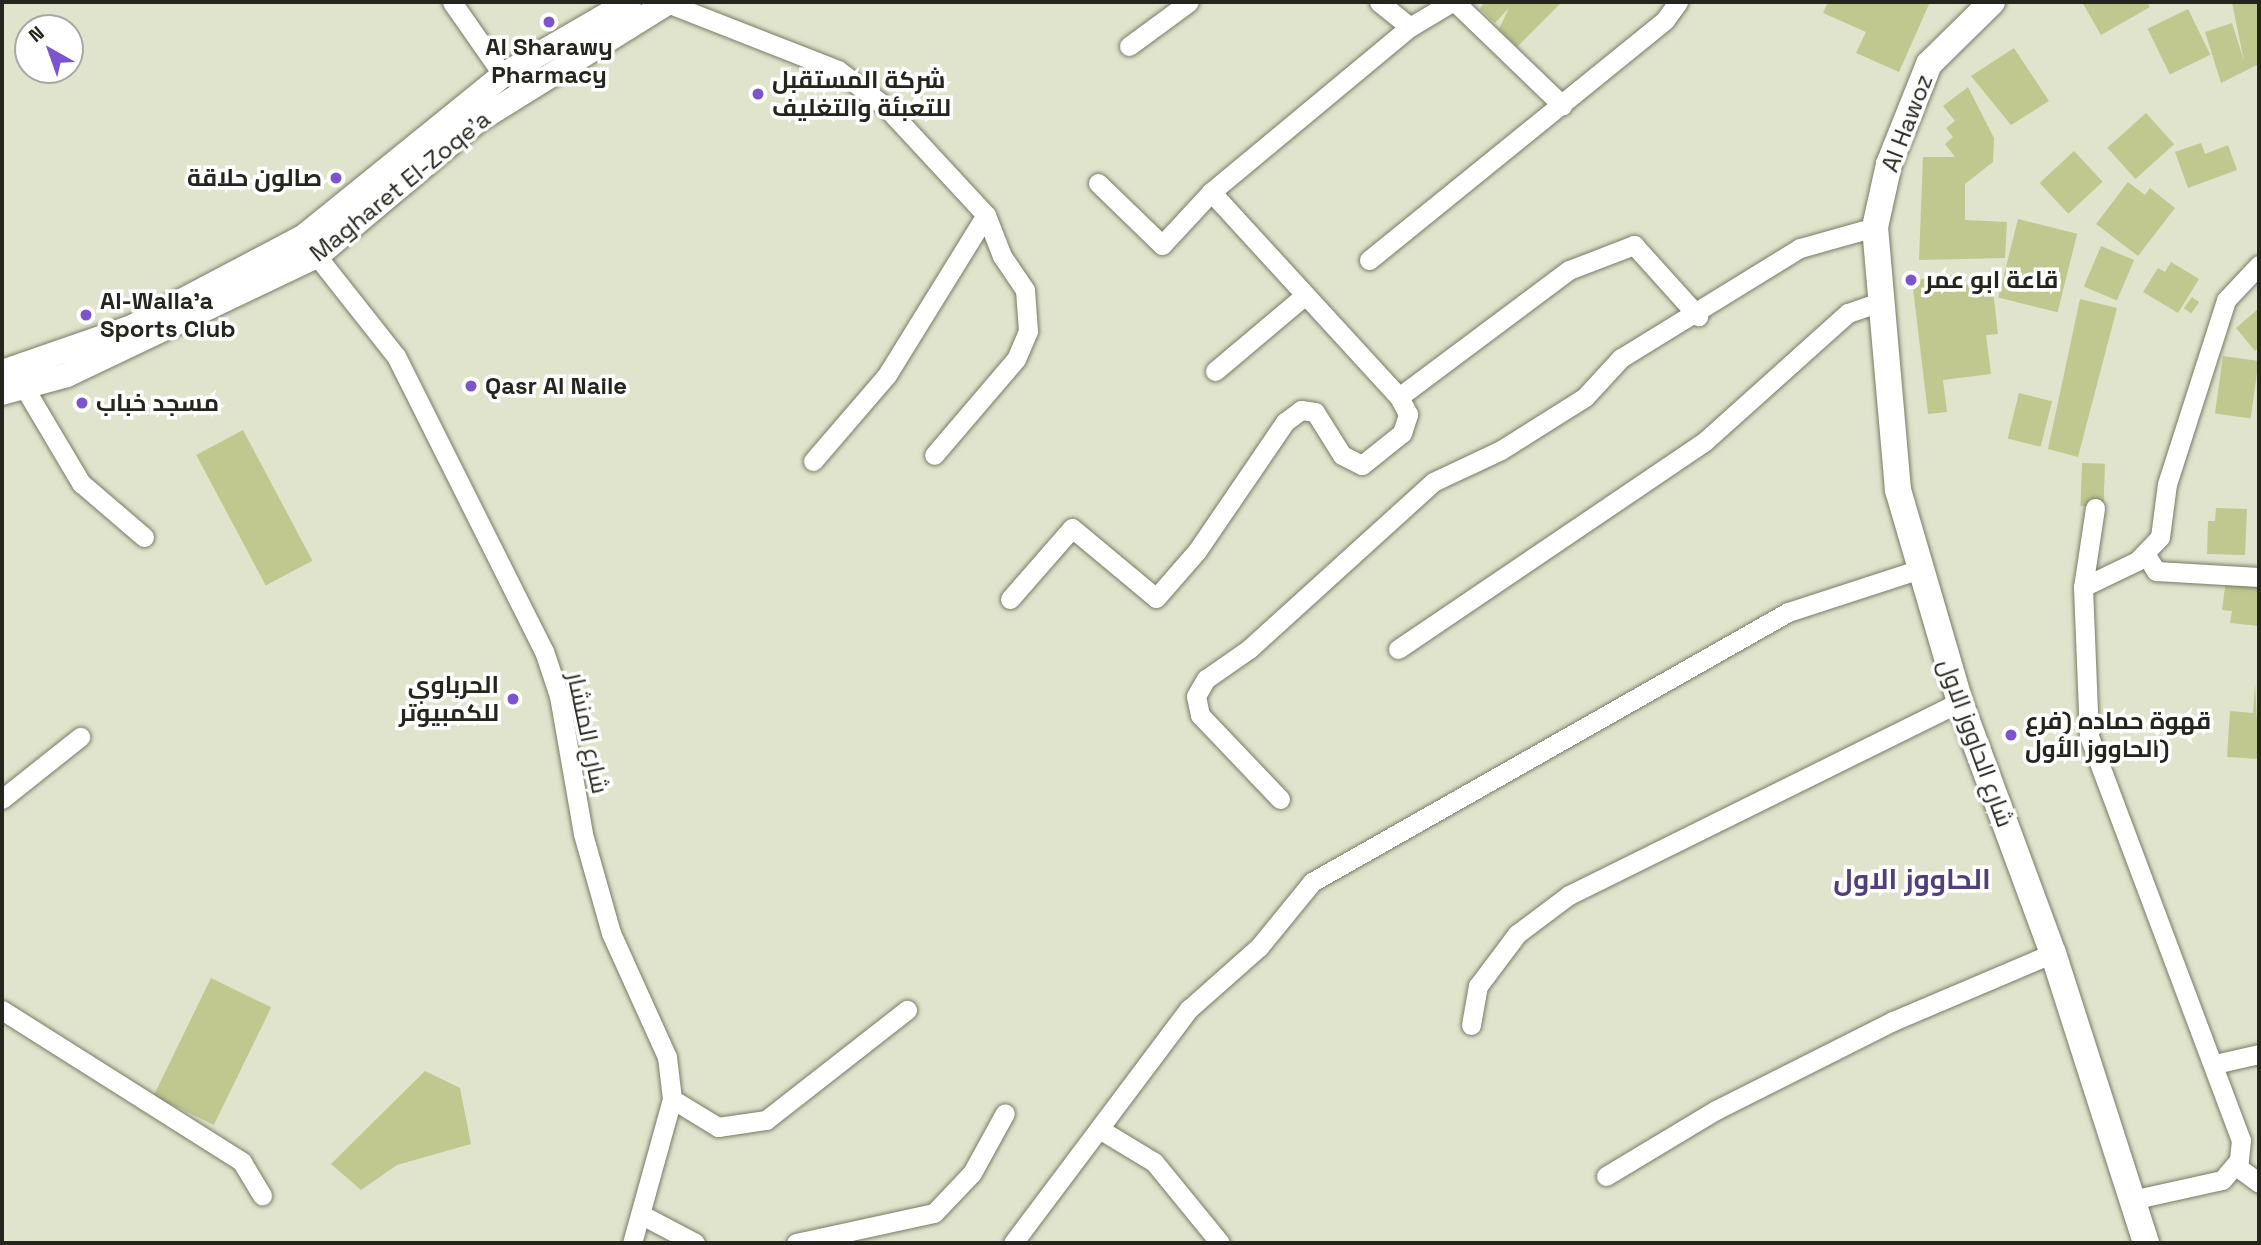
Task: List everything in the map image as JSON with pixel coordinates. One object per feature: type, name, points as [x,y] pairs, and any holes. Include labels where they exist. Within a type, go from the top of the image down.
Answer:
[{"type":"main road","name":"Al Hawoz","points":[[1875,227],[1889,164],[1929,64],[1964,14],[1992,2]]},
{"type":"main road","name":"شارع الحاووز الاول","points":[[1875,227],[1898,490],[1917,570],[1960,702],[2053,953],[2136,1199],[2146,1243]]},
{"type":"street","points":[[452,2],[503,75]]},
{"type":"street","name":"Magharet El-Zoqe'a","points":[[2,372],[132,327],[310,247],[503,75],[629,2]]},
{"type":"street","points":[[668,2],[838,70],[886,107],[986,215],[1002,256],[1026,290],[1028,331],[1016,359],[934,455]]},
{"type":"street","name":"Magharet El-Zoqe'a","points":[[13,390],[92,364],[310,247],[476,122],[668,2]]},
{"type":"street","points":[[1129,46],[1189,2]]},
{"type":"street","points":[[1379,2],[1410,27]]},
{"type":"street","points":[[1098,183],[1162,245],[1211,192],[1410,27],[1453,2],[1562,105]]},
{"type":"street","points":[[1370,260],[1562,105],[1678,2]]},
{"type":"street","points":[[1010,599],[1072,528],[1156,598],[1197,551],[1285,422],[1301,410],[1315,412],[1342,455],[1362,465],[1402,433],[1408,414],[1399,397],[1303,297],[1211,192]]},
{"type":"street","points":[[813,461],[887,375],[986,215]]},
{"type":"street","points":[[1280,799],[1202,719],[1195,701],[1202,682],[1249,649],[1433,482],[1511,444],[1585,397],[1621,358],[1698,316],[1800,248],[1875,227]]},
{"type":"street","points":[[1399,397],[1569,270],[1634,245],[1698,316]]},
{"type":"street","name":"شارع المنشار","points":[[310,247],[396,356],[544,651],[611,933],[667,1057],[673,1099],[632,1243]]},
{"type":"street","points":[[2083,587],[2147,555],[2164,526],[2167,484],[2227,300],[2259,265]]},
{"type":"street","points":[[1215,371],[1303,297]]},
{"type":"street","points":[[1398,649],[1704,442],[1848,313],[1882,301]]},
{"type":"street","points":[[13,390],[81,483],[144,537]]},
{"type":"street","points":[[2095,508],[2083,587],[2089,736],[2128,852],[2215,1064],[2241,1140],[2236,1166],[2216,1183],[2136,1199]]},
{"type":"street","points":[[2147,555],[2157,571],[2259,578]]},
{"type":"street","points":[[1013,1243],[1101,1130],[1189,1009],[1259,947],[1312,881],[1788,612],[1917,570]]},
{"type":"street","points":[[1471,1025],[1478,986],[1517,934],[1569,895],[1960,702]]},
{"type":"street","points":[[2,799],[80,737]]},
{"type":"street","points":[[1606,1176],[1716,1110],[1869,1033],[2053,953]]},
{"type":"street","points":[[2,1010],[242,1162],[262,1195]]},
{"type":"street","points":[[673,1099],[718,1127],[766,1120],[907,1010]]},
{"type":"street","points":[[2215,1064],[2259,1054]]},
{"type":"street","points":[[796,1243],[934,1213],[972,1173],[1005,1113]]},
{"type":"street","points":[[1101,1130],[1154,1162],[1220,1243]]},
{"type":"street","points":[[2236,1166],[2259,1183]]},
{"type":"street","points":[[642,1215],[695,1243]]},
{"type":"building","points":[[1484,2],[1562,2],[1517,47],[1499,29],[1509,8],[1495,23],[1480,9]]},
{"type":"building","points":[[1828,2],[1930,2],[1899,72],[1856,53],[1866,32],[1823,13]]},
{"type":"building","points":[[2082,2],[2147,2],[2150,7],[2101,35]]},
{"type":"building","points":[[2259,2],[2259,64],[2221,83],[2205,32],[2232,23],[2244,61],[2232,3]]},
{"type":"building","points":[[2188,9],[2210,55],[2170,75],[2148,29]]},
{"type":"building","points":[[2014,48],[2049,101],[2011,125],[1971,76]]},
{"type":"building","points":[[1968,87],[1994,138],[1993,162],[1965,184],[1965,220],[2007,222],[2005,258],[1919,260],[1923,157],[1955,157],[1945,144],[1953,137],[1946,128],[1955,121],[1943,106]]},
{"type":"building","points":[[2146,113],[2174,144],[2135,179],[2107,148]]},
{"type":"building","points":[[2201,143],[2205,154],[2228,145],[2237,170],[2188,188],[2175,152]]},
{"type":"building","points":[[2074,151],[2103,182],[2068,214],[2040,183]]},
{"type":"building","points":[[2128,182],[2145,195],[2150,188],[2175,208],[2138,256],[2096,224]]},
{"type":"building","points":[[2018,219],[2077,234],[2058,312],[1998,298]]},
{"type":"building","points":[[2101,246],[2134,260],[2117,301],[2084,287]]},
{"type":"building","points":[[2171,262],[2199,279],[2178,313],[2143,292],[2158,268],[2165,272]]},
{"type":"building","points":[[1957,275],[1959,286],[1992,281],[1998,334],[1986,335],[1991,374],[1943,380],[1947,412],[1928,414],[1912,280]]},
{"type":"building","points":[[2192,297],[2199,302],[2191,314],[2184,308]]},
{"type":"building","points":[[2080,299],[2117,308],[2078,457],[2048,449]]},
{"type":"building","points":[[2259,308],[2259,348],[2255,351],[2236,328]]},
{"type":"building","points":[[2223,356],[2259,361],[2251,418],[2215,413]]},
{"type":"building","points":[[2019,393],[2052,401],[2041,447],[2008,439]]},
{"type":"building","points":[[243,430],[312,561],[266,586],[196,455]]},
{"type":"building","points":[[2082,463],[2105,464],[2103,507],[2080,506]]},
{"type":"building","points":[[2216,508],[2247,509],[2245,555],[2207,554],[2208,521],[2215,521]]},
{"type":"building","points":[[2226,579],[2259,583],[2259,626],[2230,623],[2232,611],[2222,610]]},
{"type":"building","points":[[2255,684],[2259,759],[2227,757],[2230,711],[2253,713]]},
{"type":"building","points":[[211,978],[271,1007],[214,1125],[154,1096]]},
{"type":"building","points":[[425,1071],[460,1088],[471,1144],[397,1165],[361,1190],[331,1164]]},
{"type":"place","name":"Al Sharawy Pharmacy","points":[[549,22]]},
{"type":"place","name":"شركة المستقبل للتعبئة والتغليف","points":[[758,94]]},
{"type":"place","name":"صالون حلاقة","points":[[336,178]]},
{"type":"place","name":"قاعة ابو عمر","points":[[1911,280]]},
{"type":"place","name":"Al-Walla’a Sports Club","points":[[86,315]]},
{"type":"place","name":"Qasr Al Naile","points":[[471,386]]},
{"type":"place","name":"مسجد خباب","points":[[82,403]]},
{"type":"place","name":"الحرباوي للكمبيوتر","points":[[513,699]]},
{"type":"place","name":"قهوة حماده (فرع الحاووز الأول)","points":[[2011,735]]},
{"type":"district","name":"الحاووز الاول","points":[[1912,879]]}]
